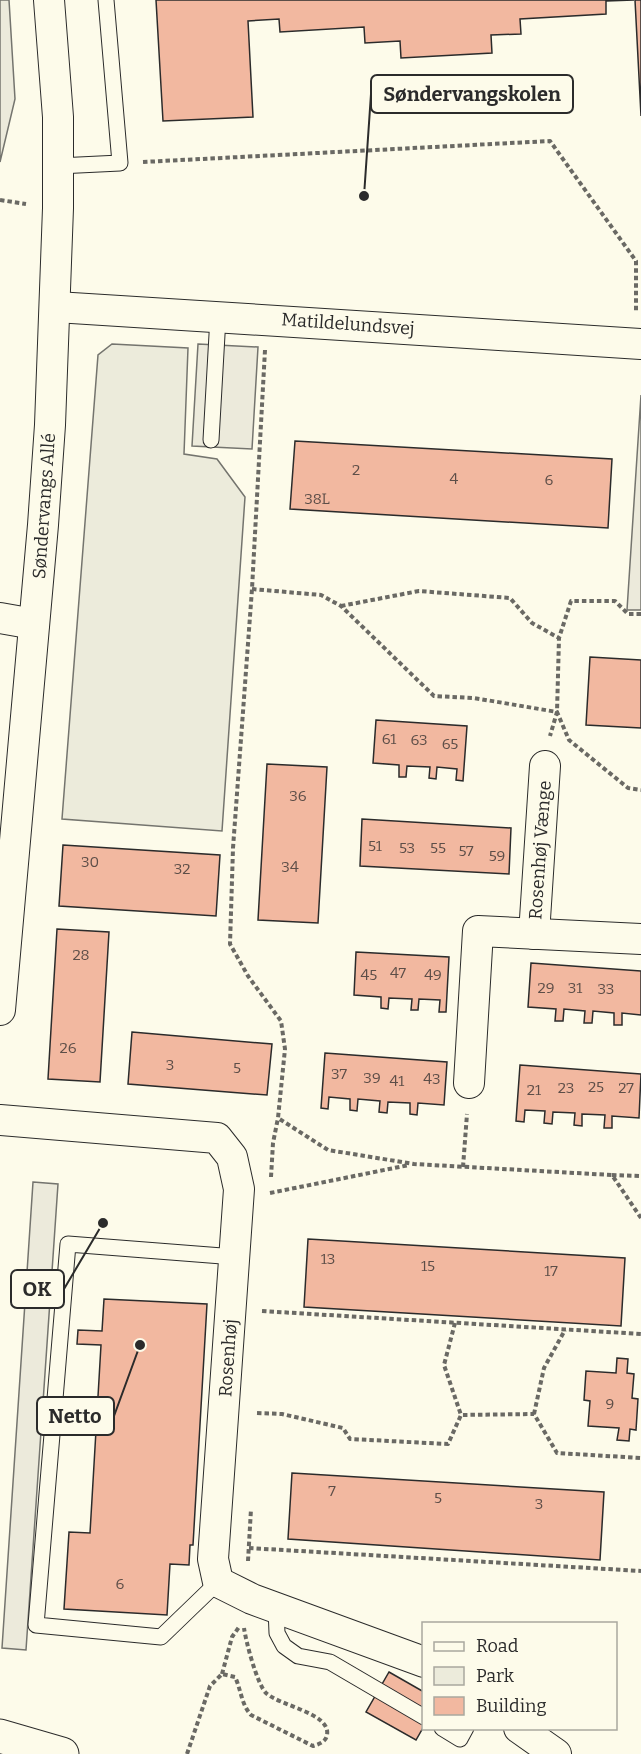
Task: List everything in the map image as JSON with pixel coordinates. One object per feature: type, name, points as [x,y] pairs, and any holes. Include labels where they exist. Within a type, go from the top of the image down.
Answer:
[{"type":"main road","points":[[0,1736],[62,1754]]},
{"type":"street","name":"Søndervangs Allé","points":[[0,1010],[50,425],[56,307],[58,117],[50,0]]},
{"type":"street","name":"Matildelundsvej","points":[[56,307],[638,344]]},
{"type":"street","points":[[0,618],[34,624]]},
{"type":"street","name":"Rosenhøj Vænge","points":[[534,934],[545,766]]},
{"type":"street","name":"Rosenhøj Vænge","points":[[469,1083],[478,931],[641,939]]},
{"type":"street","name":"Rosenhøj","points":[[0,1120],[217,1138],[232,1156],[239,1189],[213,1559],[231,1589]]},
{"type":"street","points":[[231,1589],[422,1662]]},
{"type":"street","points":[[522,1730],[556,1754]]},
{"type":"lane","points":[[58,166],[120,163],[106,0]]},
{"type":"lane","points":[[211,440],[218,317]]},
{"type":"lane","points":[[231,1589],[161,1637],[36,1624],[68,1244],[235,1257]]},
{"type":"lane","points":[[276,1608],[277,1633],[284,1646],[298,1656],[330,1662],[422,1717]]},
{"type":"lane","points":[[445,1730],[460,1739],[465,1730]]},
{"type":"path","points":[[120,163],[550,141],[636,261],[638,344]]},
{"type":"path","points":[[267,319],[252,589],[233,848],[230,944],[248,976],[280,1021],[285,1049],[272,1164]]},
{"type":"path","points":[[252,589],[321,595],[341,606],[434,696],[474,698],[557,712]]},
{"type":"path","points":[[341,606],[419,591],[510,598],[532,623],[559,638]]},
{"type":"path","points":[[641,614],[628,614],[615,601],[571,602],[559,638],[557,712],[569,741],[628,788],[641,790]]},
{"type":"path","points":[[463,1167],[469,1083]]},
{"type":"path","points":[[278,1118],[328,1150],[414,1164],[641,1176]]},
{"type":"path","points":[[270,1202],[270,1191],[414,1164]]},
{"type":"path","points":[[612,1175],[641,1218]]},
{"type":"path","points":[[262,1300],[261,1311],[641,1334]]},
{"type":"path","points":[[257,1413],[282,1414],[343,1428],[350,1439],[448,1444],[461,1415],[444,1365],[455,1323]]},
{"type":"path","points":[[565,1330],[544,1368],[534,1414],[557,1453],[641,1458]]},
{"type":"path","points":[[257,1424],[258,1402]]},
{"type":"path","points":[[461,1415],[534,1414]]},
{"type":"path","points":[[222,1674],[235,1677],[241,1688],[244,1708],[250,1715],[313,1746],[323,1742],[327,1736],[326,1726],[320,1718],[276,1701],[264,1692],[246,1644],[231,1589],[249,1548],[252,1503]]},
{"type":"path","points":[[249,1548],[641,1571]]},
{"type":"path","points":[[187,1754],[210,1686],[222,1674],[232,1637]]},
{"type":"green space","points":[[112,344],[188,348],[184,454],[217,459],[245,497],[222,831],[62,819],[98,355]]},
{"type":"shaded area","points":[[0,0],[9,0],[15,99],[0,162]]},
{"type":"shaded area","points":[[198,344],[258,347],[252,449],[192,446]]},
{"type":"shaded area","points":[[641,395],[641,610],[627,610]]},
{"type":"shaded area","points":[[33,1182],[58,1184],[26,1650],[2,1648]]},
{"type":"building","points":[[156,0],[634,0],[606,1],[606,14],[520,19],[521,34],[491,35],[492,53],[401,58],[400,41],[365,43],[364,27],[280,32],[279,19],[248,21],[253,117],[163,121]]},
{"type":"building","points":[[635,0],[641,0],[641,116]]},
{"type":"building","points":[[295,441],[612,459],[608,528],[290,509]]},
{"type":"building","points":[[590,657],[641,660],[641,728],[586,725]]},
{"type":"building","points":[[376,720],[467,726],[463,781],[456,780],[457,769],[437,767],[436,779],[429,778],[430,767],[407,766],[406,777],[399,777],[399,765],[373,763]]},
{"type":"building","points":[[267,764],[327,767],[318,923],[258,920]]},
{"type":"building","points":[[362,819],[511,828],[509,874],[360,866]]},
{"type":"building","points":[[63,845],[220,855],[216,916],[59,906]]},
{"type":"building","points":[[57,929],[109,932],[100,1082],[48,1079]]},
{"type":"building","points":[[356,952],[449,957],[446,1012],[439,1012],[440,1000],[419,999],[418,1010],[411,1010],[412,999],[389,998],[388,1009],[381,1008],[381,997],[354,995]]},
{"type":"building","points":[[531,963],[641,971],[641,1015],[622,1013],[622,1025],[614,1025],[614,1013],[593,1011],[592,1023],[584,1023],[585,1011],[564,1009],[563,1021],[555,1021],[556,1009],[528,1007]]},
{"type":"building","points":[[132,1032],[272,1044],[267,1095],[128,1084]]},
{"type":"building","points":[[325,1053],[447,1062],[444,1105],[418,1103],[417,1115],[410,1114],[410,1103],[388,1102],[387,1113],[379,1112],[380,1101],[358,1099],[357,1111],[350,1110],[350,1099],[329,1097],[328,1109],[321,1108]]},
{"type":"building","points":[[520,1065],[641,1074],[639,1118],[612,1116],[612,1128],[604,1128],[605,1115],[582,1114],[582,1126],[574,1125],[575,1113],[553,1112],[552,1124],[544,1123],[545,1111],[525,1110],[524,1122],[516,1121]]},
{"type":"building","points":[[308,1239],[625,1258],[621,1326],[304,1307]]},
{"type":"building","points":[[104,1299],[207,1304],[193,1545],[190,1545],[189,1565],[170,1564],[167,1615],[64,1609],[69,1532],[90,1533],[101,1345],[77,1344],[78,1330],[102,1331]]},
{"type":"building","points":[[617,1358],[628,1359],[627,1373],[634,1374],[632,1398],[638,1399],[636,1430],[630,1429],[629,1441],[617,1440],[619,1428],[588,1426],[590,1401],[584,1400],[586,1371],[616,1373]]},
{"type":"building","points":[[292,1473],[604,1492],[600,1560],[288,1539]]},
{"type":"building","points":[[389,1672],[422,1691],[422,1730],[416,1740],[366,1712]]},
{"type":"place","name":"Søndervangskolen","points":[[364,196]]},
{"type":"place","name":"OK","points":[[103,1223]]},
{"type":"place","name":"Netto","points":[[140,1345]]}]
